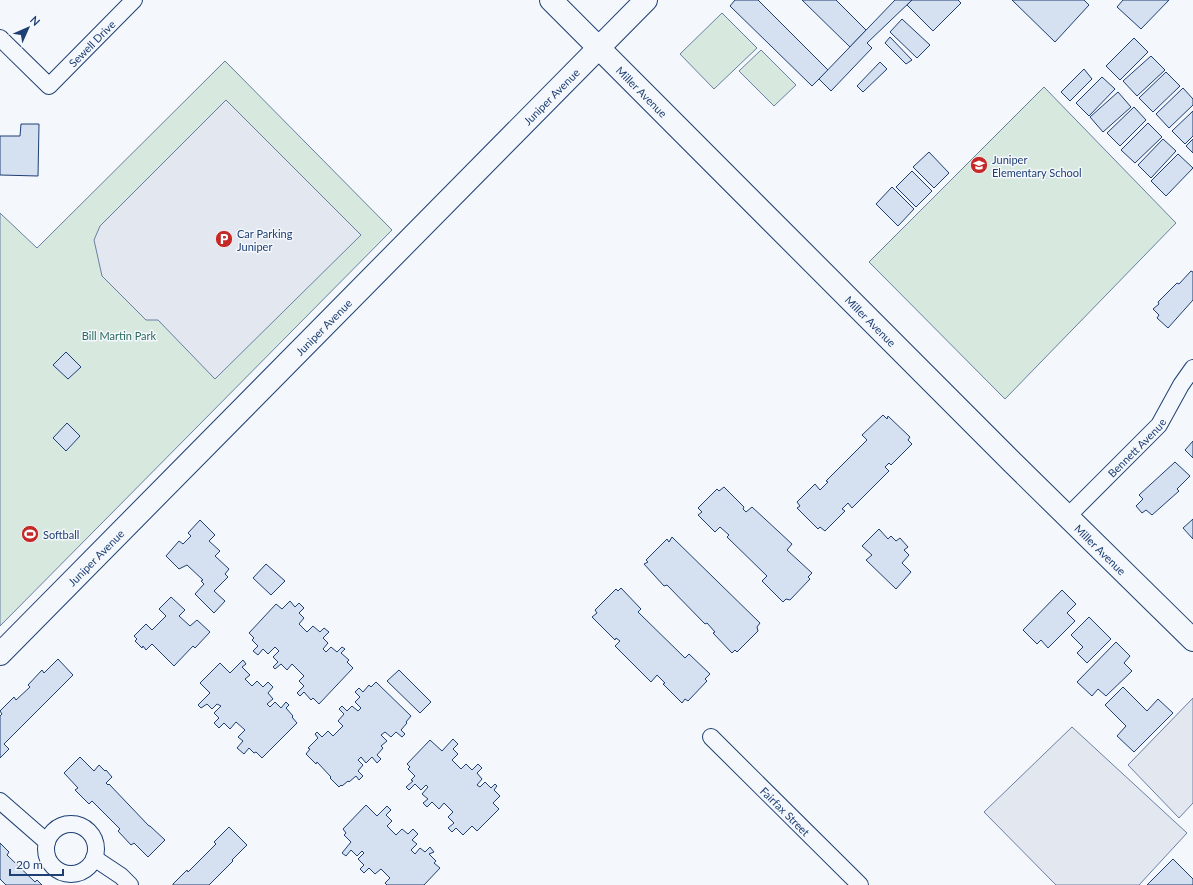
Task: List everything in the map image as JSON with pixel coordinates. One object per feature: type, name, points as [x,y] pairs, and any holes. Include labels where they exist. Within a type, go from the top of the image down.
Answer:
[{"type":"street","name":"Sewell Drive","points":[[0,38],[49,86],[134,0]]},
{"type":"street","name":"Miller Avenue","points":[[551,0],[1013,463],[1193,640]]},
{"type":"street","name":"Juniper Avenue","points":[[0,654],[646,0]]},
{"type":"street","name":"Bennett Avenue","points":[[1068,516],[1159,425],[1193,368]]},
{"type":"street","name":"Fairfax Street","points":[[711,738],[860,885]]},
{"type":"street","points":[[0,802],[47,842]]},
{"type":"street","points":[[68,824],[82,827],[93,837],[95,844],[94,858],[90,866],[83,871],[76,874],[67,874],[52,866],[48,859],[46,850],[47,842],[50,835],[61,826],[68,824]]},
{"type":"street","points":[[94,858],[121,876],[130,885]]},
{"type":"green space","points":[[722,13],[757,48],[714,89],[680,54]]},
{"type":"green space","points":[[761,50],[796,85],[774,106],[739,71]]},
{"type":"green space","name":"Bill Martin Park","points":[[225,61],[392,230],[0,626],[0,213],[37,248]]},
{"type":"green space","points":[[1044,87],[1176,223],[1005,399],[869,262]]},
{"type":"shaded area","points":[[226,100],[361,235],[215,379],[158,320],[146,320],[102,276],[94,240],[100,226]]},
{"type":"shaded area","points":[[1193,698],[1193,803],[1179,818],[1128,765]]},
{"type":"shaded area","points":[[1072,727],[1187,833],[1139,885],[1056,885],[984,812]]},
{"type":"building","points":[[735,0],[758,0],[828,70],[812,86],[730,6]]},
{"type":"building","points":[[802,0],[836,0],[866,30],[850,47]]},
{"type":"building","points":[[895,0],[912,0],[867,43],[872,48],[831,91],[819,79]]},
{"type":"building","points":[[912,0],[958,0],[961,3],[933,31],[907,5]]},
{"type":"building","points":[[1012,0],[1084,0],[1089,5],[1055,42]]},
{"type":"building","points":[[1123,0],[1169,0],[1141,29],[1117,7]]},
{"type":"building","points":[[902,19],[930,45],[917,58],[890,32]]},
{"type":"building","points":[[890,37],[912,60],[906,64],[885,43]]},
{"type":"building","points":[[1134,38],[1148,52],[1120,80],[1106,66]]},
{"type":"building","points":[[1151,56],[1165,70],[1137,96],[1123,81]]},
{"type":"building","points":[[880,62],[887,69],[863,92],[857,86]]},
{"type":"building","points":[[1084,69],[1092,79],[1070,101],[1061,92]]},
{"type":"building","points":[[1166,72],[1180,86],[1153,112],[1139,98]]},
{"type":"building","points":[[1102,77],[1115,89],[1089,116],[1076,103]]},
{"type":"building","points":[[1183,88],[1193,99],[1193,105],[1169,128],[1156,114]]},
{"type":"building","points":[[1118,92],[1131,107],[1103,132],[1090,117]]},
{"type":"building","points":[[1134,107],[1146,120],[1120,146],[1107,133]]},
{"type":"building","points":[[1193,111],[1193,136],[1185,144],[1172,131]]},
{"type":"building","points":[[1148,123],[1162,137],[1135,163],[1121,150]]},
{"type":"building","points":[[21,124],[39,124],[38,176],[0,175],[0,136],[20,136]]},
{"type":"building","points":[[1163,139],[1176,151],[1151,178],[1138,165]]},
{"type":"building","points":[[1193,139],[1193,153],[1186,146]]},
{"type":"building","points":[[929,152],[949,173],[934,188],[913,167]]},
{"type":"building","points":[[1178,154],[1193,168],[1166,196],[1151,181]]},
{"type":"building","points":[[912,171],[932,191],[916,207],[896,187]]},
{"type":"building","points":[[892,187],[914,209],[898,226],[876,204]]},
{"type":"building","points":[[1191,271],[1193,272],[1193,300],[1168,328],[1157,318],[1159,315],[1153,309],[1177,283],[1179,284]]},
{"type":"building","points":[[66,352],[81,367],[68,379],[53,365]]},
{"type":"building","points":[[883,415],[887,419],[888,416],[910,437],[908,440],[912,444],[891,465],[889,463],[885,467],[889,471],[852,508],[848,503],[842,509],[845,511],[825,531],[820,527],[818,529],[797,508],[800,506],[797,502],[815,484],[820,490],[828,482],[826,481],[867,440],[862,435]]},
{"type":"building","points":[[67,423],[80,436],[66,451],[53,438]]},
{"type":"building","points":[[1193,441],[1193,458],[1185,450]]},
{"type":"building","points":[[1175,462],[1190,476],[1177,489],[1179,491],[1152,515],[1146,510],[1142,513],[1136,506],[1143,499],[1139,495]]},
{"type":"building","points":[[724,487],[744,507],[743,509],[746,512],[752,507],[792,544],[787,550],[812,573],[808,577],[810,579],[790,600],[786,599],[783,602],[762,581],[767,576],[727,537],[729,535],[720,527],[715,532],[698,515],[702,512],[698,508],[717,489],[719,491]]},
{"type":"building","points":[[1193,519],[1193,539],[1183,528]]},
{"type":"building","points":[[200,520],[215,535],[209,541],[220,551],[215,556],[229,569],[225,574],[228,577],[214,591],[225,601],[214,613],[195,594],[204,584],[201,581],[203,580],[187,565],[179,569],[166,556],[179,541],[183,544],[191,536],[188,533]]},
{"type":"building","points":[[879,529],[888,539],[891,536],[896,541],[900,538],[908,547],[904,550],[909,555],[902,563],[911,572],[896,589],[866,560],[872,555],[862,546]]},
{"type":"building","points":[[672,537],[760,623],[757,627],[758,631],[737,652],[735,650],[732,653],[713,633],[715,632],[707,623],[705,624],[667,585],[664,586],[644,564],[648,562],[646,560],[667,539],[669,542]]},
{"type":"building","points":[[266,564],[285,581],[271,595],[253,578]]},
{"type":"building","points":[[621,588],[641,609],[638,612],[685,658],[689,654],[710,674],[705,679],[707,681],[688,701],[685,699],[682,703],[663,684],[665,683],[657,675],[651,682],[615,646],[620,641],[616,638],[615,640],[592,617],[597,613],[595,610],[616,589],[618,591]]},
{"type":"building","points":[[1062,590],[1076,604],[1067,613],[1075,621],[1048,648],[1041,640],[1037,644],[1023,630]]},
{"type":"building","points":[[171,597],[185,610],[179,616],[190,626],[197,620],[210,632],[195,648],[193,646],[174,666],[152,644],[146,650],[143,646],[142,648],[135,641],[137,639],[134,636],[146,624],[152,630],[166,616],[159,609]]},
{"type":"building","points":[[290,601],[295,607],[299,603],[304,608],[299,613],[304,618],[299,624],[307,632],[313,626],[320,632],[324,628],[329,632],[323,638],[328,643],[323,649],[326,652],[331,647],[337,652],[342,647],[345,649],[341,653],[349,660],[347,662],[353,668],[319,704],[313,698],[311,700],[304,692],[300,696],[297,693],[304,686],[299,681],[304,676],[292,664],[287,670],[281,664],[275,669],[273,667],[278,662],[273,657],[279,651],[275,647],[268,654],[263,649],[258,655],[253,651],[258,646],[252,640],[254,638],[249,633],[276,604],[282,609]]},
{"type":"building","points":[[1089,617],[1111,639],[1087,663],[1077,653],[1083,647],[1071,635]]},
{"type":"building","points":[[1116,642],[1130,656],[1124,663],[1132,671],[1106,696],[1098,689],[1092,696],[1077,682]]},
{"type":"building","points":[[58,659],[73,675],[4,744],[9,749],[0,758],[0,716],[2,714],[0,711],[14,697],[16,700],[30,687],[28,685],[42,670],[44,673]]},
{"type":"building","points":[[243,660],[246,664],[242,667],[250,675],[245,679],[252,686],[257,681],[263,687],[268,682],[273,687],[268,693],[273,699],[267,704],[270,707],[275,702],[281,708],[286,702],[289,705],[286,708],[297,723],[262,758],[249,748],[244,754],[237,748],[243,741],[238,737],[245,730],[236,722],[230,729],[224,723],[219,728],[214,723],[219,718],[214,713],[221,706],[217,704],[212,709],[207,704],[201,708],[198,705],[210,693],[200,683],[220,663],[230,673]]},
{"type":"building","points":[[399,670],[431,702],[420,713],[387,681]]},
{"type":"building","points":[[376,682],[411,716],[401,730],[405,734],[402,737],[396,732],[391,737],[385,732],[381,735],[387,741],[381,746],[383,748],[377,755],[381,759],[377,763],[372,757],[366,763],[361,757],[358,760],[363,765],[358,771],[363,776],[359,780],[356,776],[349,782],[348,781],[339,787],[317,762],[316,764],[306,754],[310,749],[308,748],[318,738],[315,734],[317,732],[322,737],[328,731],[333,736],[343,726],[338,721],[344,714],[339,709],[342,706],[347,711],[352,706],[358,711],[361,708],[355,702],[360,697],[355,692],[359,688],[363,692],[369,685],[371,687]]},
{"type":"building","points":[[1123,687],[1147,711],[1158,699],[1173,713],[1134,752],[1117,736],[1126,726],[1105,705]]},
{"type":"building","points":[[453,739],[458,744],[453,749],[458,754],[452,760],[461,769],[466,764],[472,770],[478,764],[482,768],[477,773],[482,779],[477,785],[480,787],[485,782],[491,788],[495,784],[497,786],[494,790],[500,796],[493,803],[499,809],[477,831],[472,826],[463,835],[456,828],[452,832],[448,828],[454,823],[448,817],[453,812],[444,803],[439,809],[432,802],[427,807],[423,803],[428,799],[422,794],[428,787],[426,785],[421,790],[415,784],[409,790],[406,787],[413,781],[411,780],[415,776],[408,769],[410,767],[407,764],[430,740],[442,751]]},
{"type":"building","points":[[80,757],[94,771],[99,765],[105,771],[106,770],[112,777],[106,783],[108,785],[109,784],[149,826],[165,840],[148,857],[134,843],[131,845],[118,831],[120,829],[92,801],[89,804],[75,790],[78,788],[64,773]]},
{"type":"building","points":[[366,805],[377,816],[387,806],[391,810],[386,815],[392,821],[387,826],[396,835],[402,829],[408,834],[413,829],[418,834],[412,840],[417,844],[411,850],[415,854],[420,848],[425,852],[430,847],[434,852],[429,854],[436,861],[434,863],[440,868],[424,885],[387,885],[385,883],[390,878],[381,869],[375,874],[369,868],[364,873],[360,869],[364,865],[358,859],[364,853],[362,851],[357,856],[351,850],[346,856],[342,853],[351,842],[344,835],[346,833],[343,829]]},
{"type":"building","points":[[229,827],[247,845],[232,860],[233,861],[209,885],[173,885],[216,844],[214,842]]},
{"type":"building","points":[[0,843],[9,852],[7,855],[35,882],[37,880],[42,885],[6,885],[0,879]]},
{"type":"building","points":[[1173,859],[1193,879],[1193,885],[1147,885]]},
{"type":"place","name":"Juniper Elementary School","points":[[979,165]]},
{"type":"place","name":"Car Parking Juniper","points":[[224,239]]},
{"type":"place","name":"Softball","points":[[30,534]]}]
